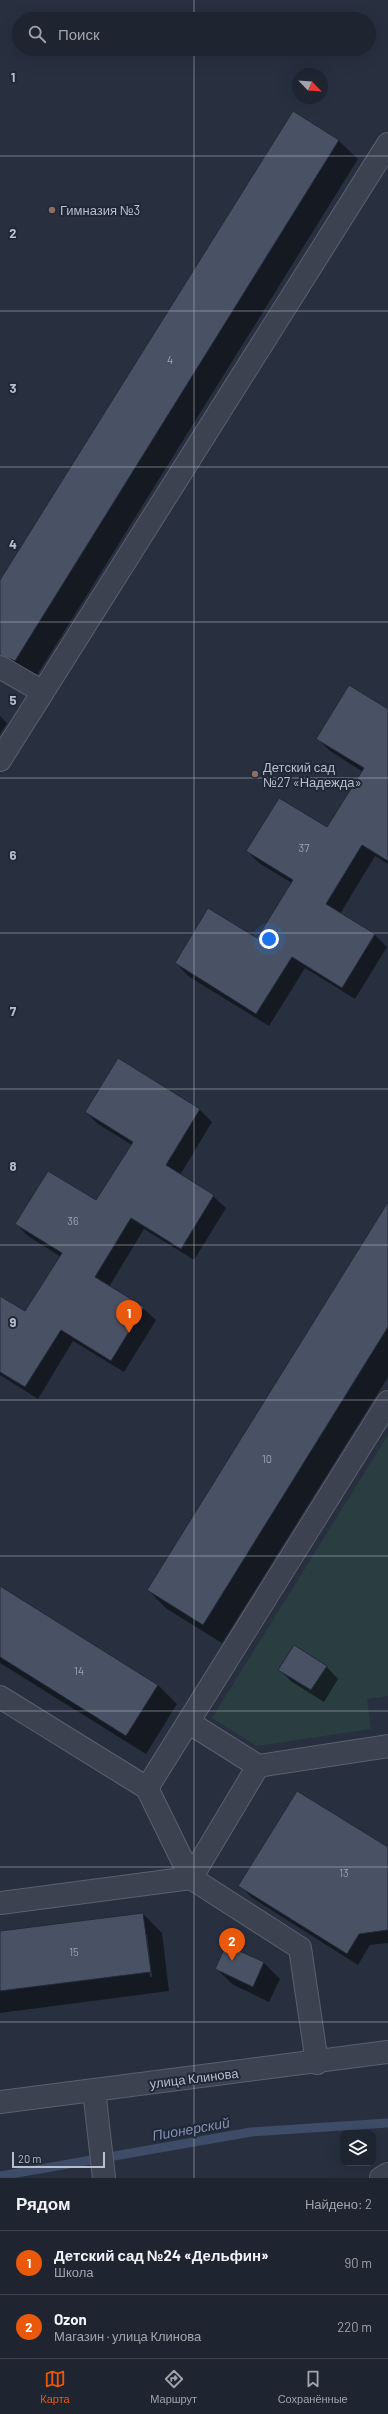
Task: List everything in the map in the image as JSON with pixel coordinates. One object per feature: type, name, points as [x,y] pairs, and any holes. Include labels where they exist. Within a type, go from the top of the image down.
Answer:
[{"type":"street","points":[[0,760],[388,144]]},
{"type":"street","points":[[0,667],[43,692]]},
{"type":"street","points":[[147,1788],[388,1402]]},
{"type":"street","points":[[0,1697],[147,1788],[190,1878],[300,1948],[316,2063]]},
{"type":"street","points":[[188,1722],[258,1766],[388,1746]]},
{"type":"street","points":[[190,1878],[258,1766]]},
{"type":"street","points":[[0,1903],[190,1878]]},
{"type":"street","name":"улица Клинова","points":[[0,2102],[316,2063],[388,2052]]},
{"type":"street","points":[[94,2090],[104,2178]]},
{"type":"street","points":[[381,2178],[388,2174]]},
{"type":"green space","points":[[388,1435],[388,1696],[367,1699],[371,1729],[257,1746],[212,1718]]},
{"type":"building","points":[[293,111],[339,140],[15,661],[0,655],[0,580]]},
{"type":"building","points":[[349,685],[388,709],[388,861],[362,845],[326,904],[375,934],[342,988],[292,957],[256,1014],[175,963],[208,908],[257,938],[293,880],[246,851],[279,798],[327,827],[364,768],[316,739]]},
{"type":"building","points":[[118,1058],[200,1109],[166,1165],[214,1195],[181,1249],[131,1218],[95,1277],[144,1307],[111,1361],[61,1330],[25,1387],[0,1372],[0,1296],[25,1311],[62,1253],[15,1224],[48,1171],[96,1200],[133,1142],[85,1112]]},
{"type":"building","points":[[388,1202],[388,1327],[203,1625],[147,1590]]},
{"type":"building","points":[[0,1586],[158,1685],[126,1736],[0,1657]]},
{"type":"building","points":[[294,1645],[327,1666],[311,1690],[278,1670]]},
{"type":"building","points":[[297,1791],[388,1847],[388,1930],[359,1934],[347,1954],[238,1886]]},
{"type":"building","points":[[143,1913],[151,1972],[0,1991],[0,1931]]},
{"type":"building","points":[[226,1945],[264,1962],[253,1987],[215,1969]]},
{"type":"waterway","name":"Пионерский","points":[[0,2176],[251,2132],[388,2123]]},
{"type":"place","name":"Гимназия №3","points":[[52,210]]},
{"type":"place","name":"Детский сад №27 «Надежда»","points":[[255,774]]},
{"type":"place","name":"Детский сад №24 «Дельфин»","points":[[129,1333]]},
{"type":"place","name":"Ozon","points":[[232,1961]]}]
